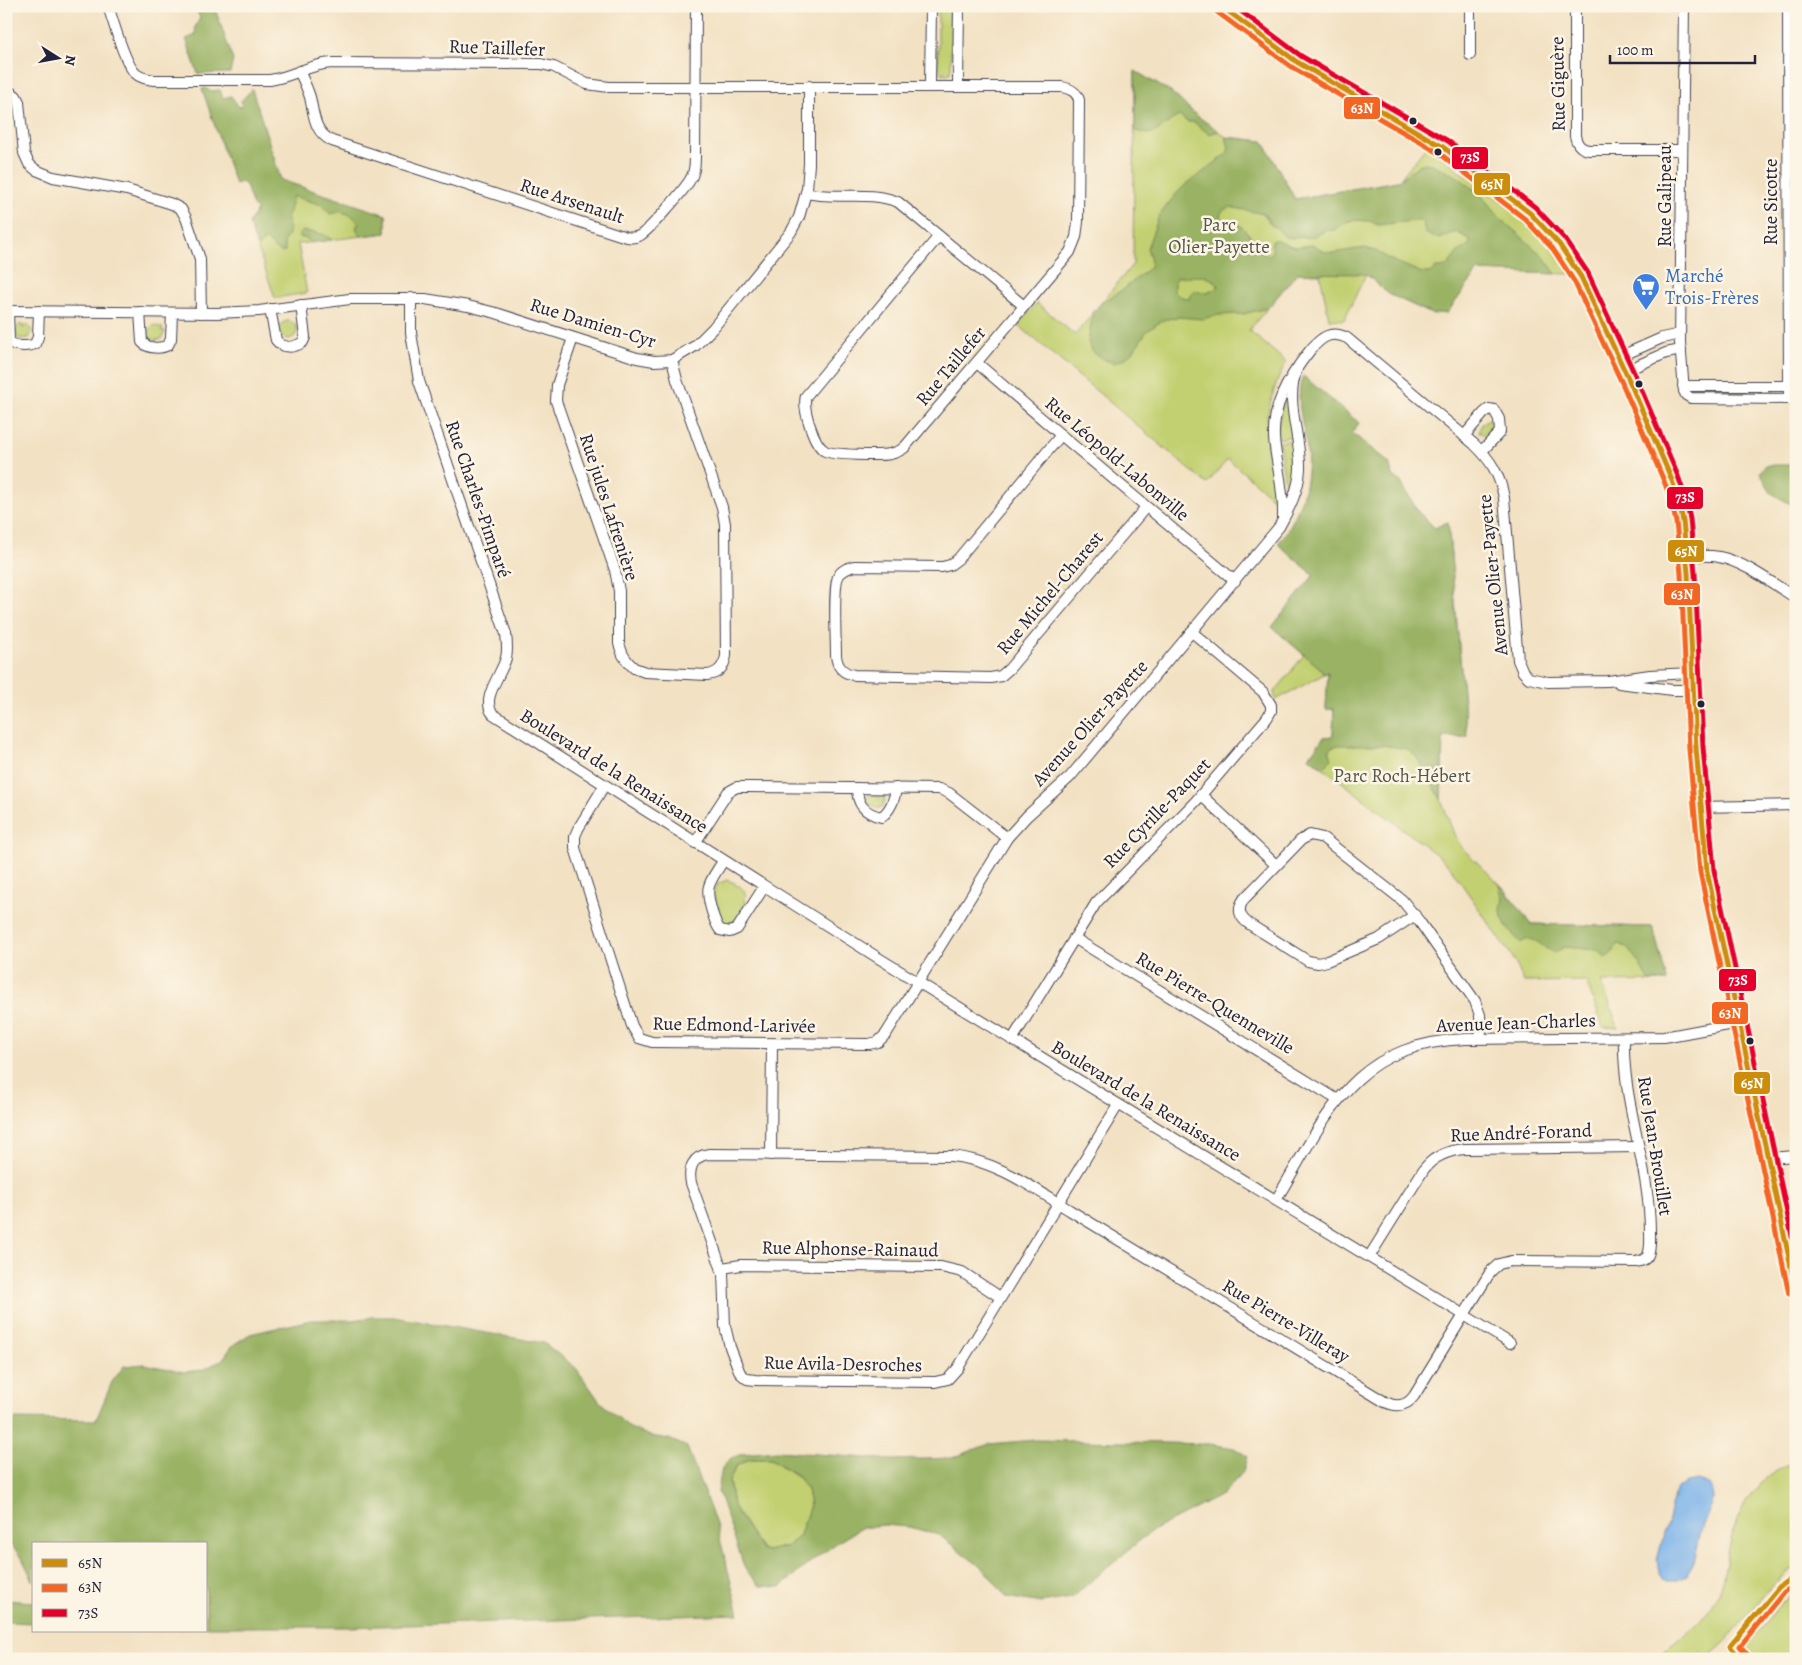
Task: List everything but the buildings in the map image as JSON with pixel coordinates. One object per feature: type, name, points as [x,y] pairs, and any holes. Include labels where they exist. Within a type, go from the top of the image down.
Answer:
[{"type":"street","name":"Rue Taillefer","points":[[108,6],[127,60],[133,71],[142,78],[159,80],[270,80],[288,76],[311,66],[328,63],[541,64],[554,67],[579,81],[597,86],[958,86],[1062,87],[1072,90],[1078,97],[1076,237],[1066,257],[912,440],[900,450],[888,454],[834,454],[826,452],[817,444],[805,408],[806,396],[939,236]]},
{"type":"street","name":"Rue Arsenault","points":[[299,71],[308,90],[318,129],[332,141],[631,238],[637,237],[647,230],[692,177],[696,158],[696,6]]},
{"type":"street","points":[[930,86],[932,6]]},
{"type":"street","points":[[958,86],[959,6]]},
{"type":"street","points":[[1221,6],[1297,62],[1450,152],[1530,213],[1554,238],[1574,265],[1592,298],[1619,357],[1674,484],[1682,516],[1687,556],[1700,806],[1709,883],[1796,1292]]},
{"type":"street","points":[[1470,6],[1470,55]]},
{"type":"street","name":"Rue Giguère","points":[[1575,6],[1575,136],[1577,143],[1583,148],[1590,150],[1682,150]]},
{"type":"street","name":"Rue Galipeau","points":[[1683,386],[1680,334],[1685,48],[1684,6]]},
{"type":"street","name":"Rue Sicotte","points":[[1788,6],[1792,66],[1792,399]]},
{"type":"street","name":"Rue Damien-Cyr","points":[[38,311],[38,340],[35,344],[28,346],[14,345],[9,341],[7,311],[38,311],[140,312],[201,313],[270,309],[350,299],[425,299],[477,308],[643,360],[659,362],[672,360],[686,353],[703,339],[784,243],[799,217],[806,193],[809,164],[809,86]]},
{"type":"street","points":[[6,89],[16,96],[19,102],[24,153],[29,164],[36,170],[48,176],[127,190],[172,204],[181,209],[199,255],[201,313]]},
{"type":"street","points":[[806,193],[823,196],[870,196],[890,199],[908,209],[1024,306]]},
{"type":"street","name":"Rue Charles-Pimparé","points":[[411,298],[410,333],[421,387],[506,634],[507,654],[502,670],[490,694],[489,707]]},
{"type":"street","points":[[270,309],[276,340],[284,346],[295,346],[303,342],[304,337],[301,305]]},
{"type":"street","points":[[140,312],[142,342],[148,346],[162,347],[168,345],[171,341],[172,313]]},
{"type":"street","points":[[1619,357],[1662,338],[1680,334]]},
{"type":"street","name":"Avenue Olier-Payette","points":[[1283,520],[1283,494],[1275,449],[1274,426],[1282,392],[1311,350],[1324,336],[1341,335],[1482,451],[1495,470],[1503,492],[1517,652],[1523,672],[1528,678],[1542,682],[1608,681],[1650,675],[1692,673]]},
{"type":"street","name":"Rue jules Lafrenière","points":[[573,338],[557,385],[556,401],[615,570],[619,591],[620,650],[628,662],[641,671],[707,676],[720,670],[726,656],[725,524],[723,510],[672,360]]},
{"type":"street","points":[[1625,371],[1666,353],[1680,350]]},
{"type":"street","name":"Rue Léopold-Labonville","points":[[977,363],[1061,436],[1235,580]]},
{"type":"street","name":"Avenue Olier-Payette","points":[[918,982],[1007,838],[1026,816],[1070,777],[1276,532],[1292,502],[1299,477],[1299,447],[1293,416],[1292,394],[1292,383],[1297,369]]},
{"type":"street","points":[[1792,386],[1683,386],[1686,395],[1690,398],[1792,399]]},
{"type":"street","points":[[1464,436],[1484,413],[1489,409],[1494,410],[1499,419],[1500,432],[1482,451]]},
{"type":"street","name":"Rue Michel-Charest","points":[[1061,436],[958,559],[950,565],[942,568],[854,566],[840,574],[836,584],[836,656],[841,669],[854,675],[991,678],[1001,676],[1009,669],[1146,507]]},
{"type":"street","points":[[1687,556],[1712,556],[1726,559],[1753,572],[1796,598]]},
{"type":"street","name":"Rue Cyrille-Paquet","points":[[1012,1040],[1100,899],[1201,795],[1270,714],[1271,705],[1263,692],[1192,632]]},
{"type":"street","name":"Avenue Olier-Payette","points":[[1608,681],[1672,690],[1694,690]]},
{"type":"street","name":"Boulevard de la Renaissance","points":[[489,707],[497,718],[764,887],[1510,1343]]},
{"type":"street","name":"Rue Edmond-Larivée","points":[[604,786],[576,832],[575,848],[635,1033],[642,1040],[652,1042],[772,1044],[876,1043],[886,1034],[918,982]]},
{"type":"street","points":[[695,843],[721,801],[733,788],[748,787],[936,788],[945,791],[1007,838]]},
{"type":"street","points":[[857,788],[857,799],[860,805],[880,817],[887,812],[893,802],[896,788]]},
{"type":"street","points":[[1201,795],[1276,865]]},
{"type":"street","points":[[1700,806],[1796,805]]},
{"type":"street","points":[[1415,915],[1379,940],[1327,962],[1312,962],[1249,924],[1240,915],[1240,906],[1244,899],[1304,838],[1313,835],[1320,836],[1392,891],[1415,915],[1477,1004],[1480,1015],[1481,1038]]},
{"type":"street","points":[[723,861],[711,881],[707,893],[717,926],[720,930],[730,932],[737,929],[764,887]]},
{"type":"street","name":"Rue Pierre-Quenneville","points":[[1074,938],[1338,1100]]},
{"type":"street","name":"Avenue Jean-Charles","points":[[1276,1200],[1338,1100],[1347,1089],[1364,1073],[1384,1059],[1400,1051],[1436,1041],[1481,1038],[1671,1037],[1739,1023]]},
{"type":"street","name":"Rue Jean-Brouillet","points":[[1464,1315],[1491,1272],[1496,1266],[1504,1262],[1636,1262],[1646,1258],[1650,1246],[1650,1208],[1627,1081],[1624,1038]]},
{"type":"street","points":[[770,1155],[772,1044]]},
{"type":"street","points":[[1058,1203],[1118,1104]]},
{"type":"street","name":"Rue André-Forand","points":[[1370,1257],[1424,1169],[1431,1161],[1444,1152],[1466,1149],[1639,1147]]},
{"type":"street","name":"Rue Avila-Desroches","points":[[705,1154],[770,1155],[945,1156],[967,1158],[1001,1169],[1058,1203],[953,1374],[943,1381],[752,1380],[745,1378],[740,1373],[728,1342],[722,1268],[689,1175],[691,1166],[697,1158],[705,1154]]},
{"type":"street","points":[[1767,1158],[1796,1156]]},
{"type":"street","name":"Rue Pierre-Villeray","points":[[1058,1203],[1392,1405],[1402,1405],[1412,1400],[1464,1315]]},
{"type":"street","name":"Rue Alphonse-Rainaud","points":[[722,1268],[741,1265],[941,1267],[962,1272],[1000,1298]]},
{"type":"green space","points":[[187,6],[214,6],[233,60],[230,73],[198,74],[186,39],[196,35],[195,27],[200,18],[198,13]]},
{"type":"green space","points":[[938,6],[951,6],[951,68],[950,73],[946,75],[945,72],[943,72],[943,75],[938,70]]},
{"type":"green space","name":"Parc Olier-Payette","points":[[1135,71],[1172,93],[1197,116],[1226,137],[1263,141],[1295,199],[1398,181],[1427,146],[1524,219],[1545,239],[1571,274],[1478,271],[1447,313],[1432,314],[1389,294],[1366,274],[1344,320],[1329,319],[1320,274],[1297,273],[1249,330],[1286,362],[1270,402],[1266,434],[1275,500],[1228,459],[1207,484],[1018,325],[1037,303],[1075,335],[1133,264]]},
{"type":"green space","points":[[1135,71],[1172,93],[1197,116],[1219,131],[1209,134],[1194,122],[1187,121],[1180,116],[1159,130],[1149,134],[1135,130]]},
{"type":"green space","points":[[205,88],[210,91],[220,90],[223,98],[231,96],[239,107],[242,106],[241,101],[252,89],[281,180],[386,215],[386,233],[361,236],[356,226],[359,225],[351,215],[338,212],[330,214],[322,205],[293,196],[287,219],[290,229],[284,242],[285,251],[283,253],[275,249],[266,239],[257,247],[249,223],[257,210],[252,204],[246,185],[242,182],[235,184],[202,89]]},
{"type":"green space","points":[[1226,137],[1263,141],[1295,199],[1398,181],[1419,165],[1425,163],[1432,164],[1458,177],[1481,195],[1500,218],[1543,256],[1556,274],[1478,271],[1447,313],[1432,314],[1389,294],[1366,274],[1297,273],[1268,308],[1243,314],[1218,315],[1203,319],[1178,317],[1163,320],[1147,331],[1132,353],[1124,359],[1114,363],[1103,359],[1093,352],[1088,342],[1093,313],[1101,303],[1124,289],[1150,267],[1151,260],[1147,248],[1159,216],[1184,186],[1227,154],[1229,148]],"holes":[[[1230,207],[1264,214],[1271,225],[1277,228],[1285,237],[1291,238],[1312,237],[1327,230],[1336,230],[1346,222],[1353,220],[1370,221],[1378,225],[1419,220],[1423,222],[1425,233],[1439,239],[1456,232],[1469,239],[1470,244],[1458,252],[1448,265],[1443,268],[1436,268],[1430,273],[1422,273],[1389,259],[1376,251],[1365,248],[1332,253],[1323,251],[1314,245],[1294,247],[1273,240],[1271,245],[1273,250],[1270,255],[1260,251],[1243,228],[1235,223],[1223,220],[1220,215],[1223,210]],[[1205,276],[1215,281],[1218,287],[1215,290],[1211,290],[1208,293],[1194,291],[1190,294],[1189,299],[1179,296],[1174,291],[1174,283],[1177,277]]]},
{"type":"green space","points":[[270,189],[386,215],[386,233],[298,244],[307,293],[275,298],[249,223]]},
{"type":"green space","points":[[303,231],[322,234],[332,240],[309,243],[307,239],[300,237],[299,234]]},
{"type":"green space","points":[[288,321],[294,324],[297,330],[294,336],[288,339],[282,336],[279,330],[282,324]]},
{"type":"green space","points":[[22,324],[22,328],[24,328],[24,324],[30,327],[32,332],[29,338],[20,339],[16,336],[15,330]]},
{"type":"green space","points":[[153,325],[163,328],[161,330],[165,331],[162,339],[150,338],[148,331]]},
{"type":"green space","name":"Parc Roch-Hébert","points":[[1303,376],[1359,423],[1352,433],[1389,463],[1392,475],[1400,481],[1418,512],[1435,528],[1448,522],[1467,737],[1443,737],[1441,799],[1454,834],[1463,849],[1504,888],[1530,924],[1653,927],[1667,981],[1602,982],[1618,1028],[1603,1027],[1586,981],[1524,982],[1513,958],[1452,870],[1442,859],[1309,757],[1324,737],[1333,736],[1334,709],[1326,709],[1328,672],[1276,700],[1274,693],[1304,655],[1272,627],[1314,575],[1278,544],[1299,508],[1306,482],[1306,441],[1299,400]]},
{"type":"green space","points":[[1303,376],[1359,423],[1352,433],[1389,463],[1392,475],[1400,481],[1418,512],[1435,528],[1448,522],[1467,737],[1443,737],[1441,799],[1416,756],[1407,749],[1383,745],[1339,745],[1331,747],[1329,750],[1332,759],[1323,767],[1309,757],[1324,737],[1333,736],[1334,709],[1326,709],[1328,672],[1323,674],[1321,669],[1272,627],[1314,575],[1278,544],[1299,508],[1306,482],[1306,441],[1299,400]]},
{"type":"green space","points":[[1699,390],[1774,391],[1774,394],[1699,394]]},
{"type":"green space","points":[[1285,395],[1288,396],[1293,436],[1278,439],[1279,420]]},
{"type":"green space","points":[[1490,419],[1493,423],[1493,429],[1484,435],[1479,432],[1480,428],[1484,422]]},
{"type":"green space","points":[[1293,440],[1294,470],[1289,500],[1287,500],[1279,442]]},
{"type":"green space","points":[[1766,465],[1796,465],[1796,507],[1771,493],[1760,472]]},
{"type":"green space","points":[[877,795],[879,798],[880,795],[884,796],[883,806],[878,809],[867,802],[866,797]]},
{"type":"green space","points":[[727,880],[744,890],[746,897],[744,902],[746,903],[734,922],[728,925],[722,921],[713,894],[717,884]]},
{"type":"green space","points":[[1498,883],[1530,924],[1653,927],[1667,981],[1650,981],[1641,965],[1628,949],[1619,944],[1616,945],[1614,951],[1606,958],[1598,950],[1564,947],[1554,953],[1534,940],[1525,940],[1521,943],[1508,929],[1502,917],[1503,898]]},
{"type":"green space","points":[[373,1317],[394,1317],[544,1343],[576,1368],[600,1402],[630,1428],[650,1436],[669,1439],[687,1447],[717,1527],[739,1614],[349,1627],[208,1627],[208,1542],[32,1542],[32,1579],[22,1558],[6,1539],[6,1419],[96,1420],[112,1382],[124,1366],[144,1364],[184,1372],[203,1370],[222,1360],[233,1345],[250,1334],[311,1320],[353,1320]]},
{"type":"green space","points":[[1035,1440],[1210,1444],[1234,1448],[1247,1456],[1243,1472],[1222,1495],[1150,1532],[1071,1598],[1041,1603],[1006,1597],[985,1570],[939,1535],[909,1527],[884,1525],[861,1528],[808,1564],[781,1587],[760,1586],[745,1569],[718,1491],[722,1468],[731,1458],[742,1454],[778,1451],[892,1460],[952,1458],[989,1444]],"holes":[[[750,1459],[771,1459],[798,1476],[807,1490],[810,1505],[800,1535],[788,1546],[767,1551],[761,1549],[733,1506],[729,1481],[736,1466]]]},
{"type":"green space","points":[[750,1459],[771,1459],[798,1477],[807,1490],[810,1505],[800,1535],[788,1546],[767,1551],[761,1549],[733,1506],[729,1481],[736,1466]]},
{"type":"green space","points":[[1796,1461],[1796,1567],[1772,1586],[1732,1635],[1709,1656],[1705,1656],[1701,1652],[1691,1659],[1652,1659],[1689,1631],[1712,1605],[1724,1575],[1735,1527],[1746,1503],[1753,1492],[1772,1473]]},
{"type":"green space","points":[[1796,1587],[1796,1659],[1747,1659],[1745,1653],[1747,1643]]},
{"type":"green space","points":[[6,1600],[32,1602],[32,1623],[6,1622]]},
{"type":"water","points":[[1697,1481],[1709,1484],[1713,1490],[1714,1499],[1702,1527],[1694,1562],[1686,1575],[1678,1580],[1668,1580],[1659,1572],[1657,1560],[1674,1496],[1677,1488]]},
{"type":"transit line","name":"65N","points":[[1221,6],[1297,62],[1443,147],[1530,213],[1559,244],[1581,277],[1629,380],[1671,478],[1683,521],[1688,573],[1696,748],[1707,871],[1796,1291]]},
{"type":"transit line","name":"73S","points":[[1234,6],[1301,56],[1448,141],[1535,207],[1565,239],[1588,273],[1636,377],[1678,476],[1690,519],[1695,573],[1703,747],[1714,870],[1796,1255]]},
{"type":"transit line","name":"63N","points":[[1217,12],[1293,68],[1439,153],[1525,219],[1553,249],[1574,281],[1622,383],[1664,481],[1676,522],[1681,574],[1689,749],[1700,872],[1789,1294]]},
{"type":"transit line","name":"65N","points":[[1741,1659],[1730,1646],[1779,1587],[1796,1574]]},
{"type":"transit line","name":"63N","points":[[1747,1654],[1740,1646],[1784,1592],[1796,1584]]},
{"type":"place","name":"Marché Trois-Frères","points":[[1646,311]]}]
